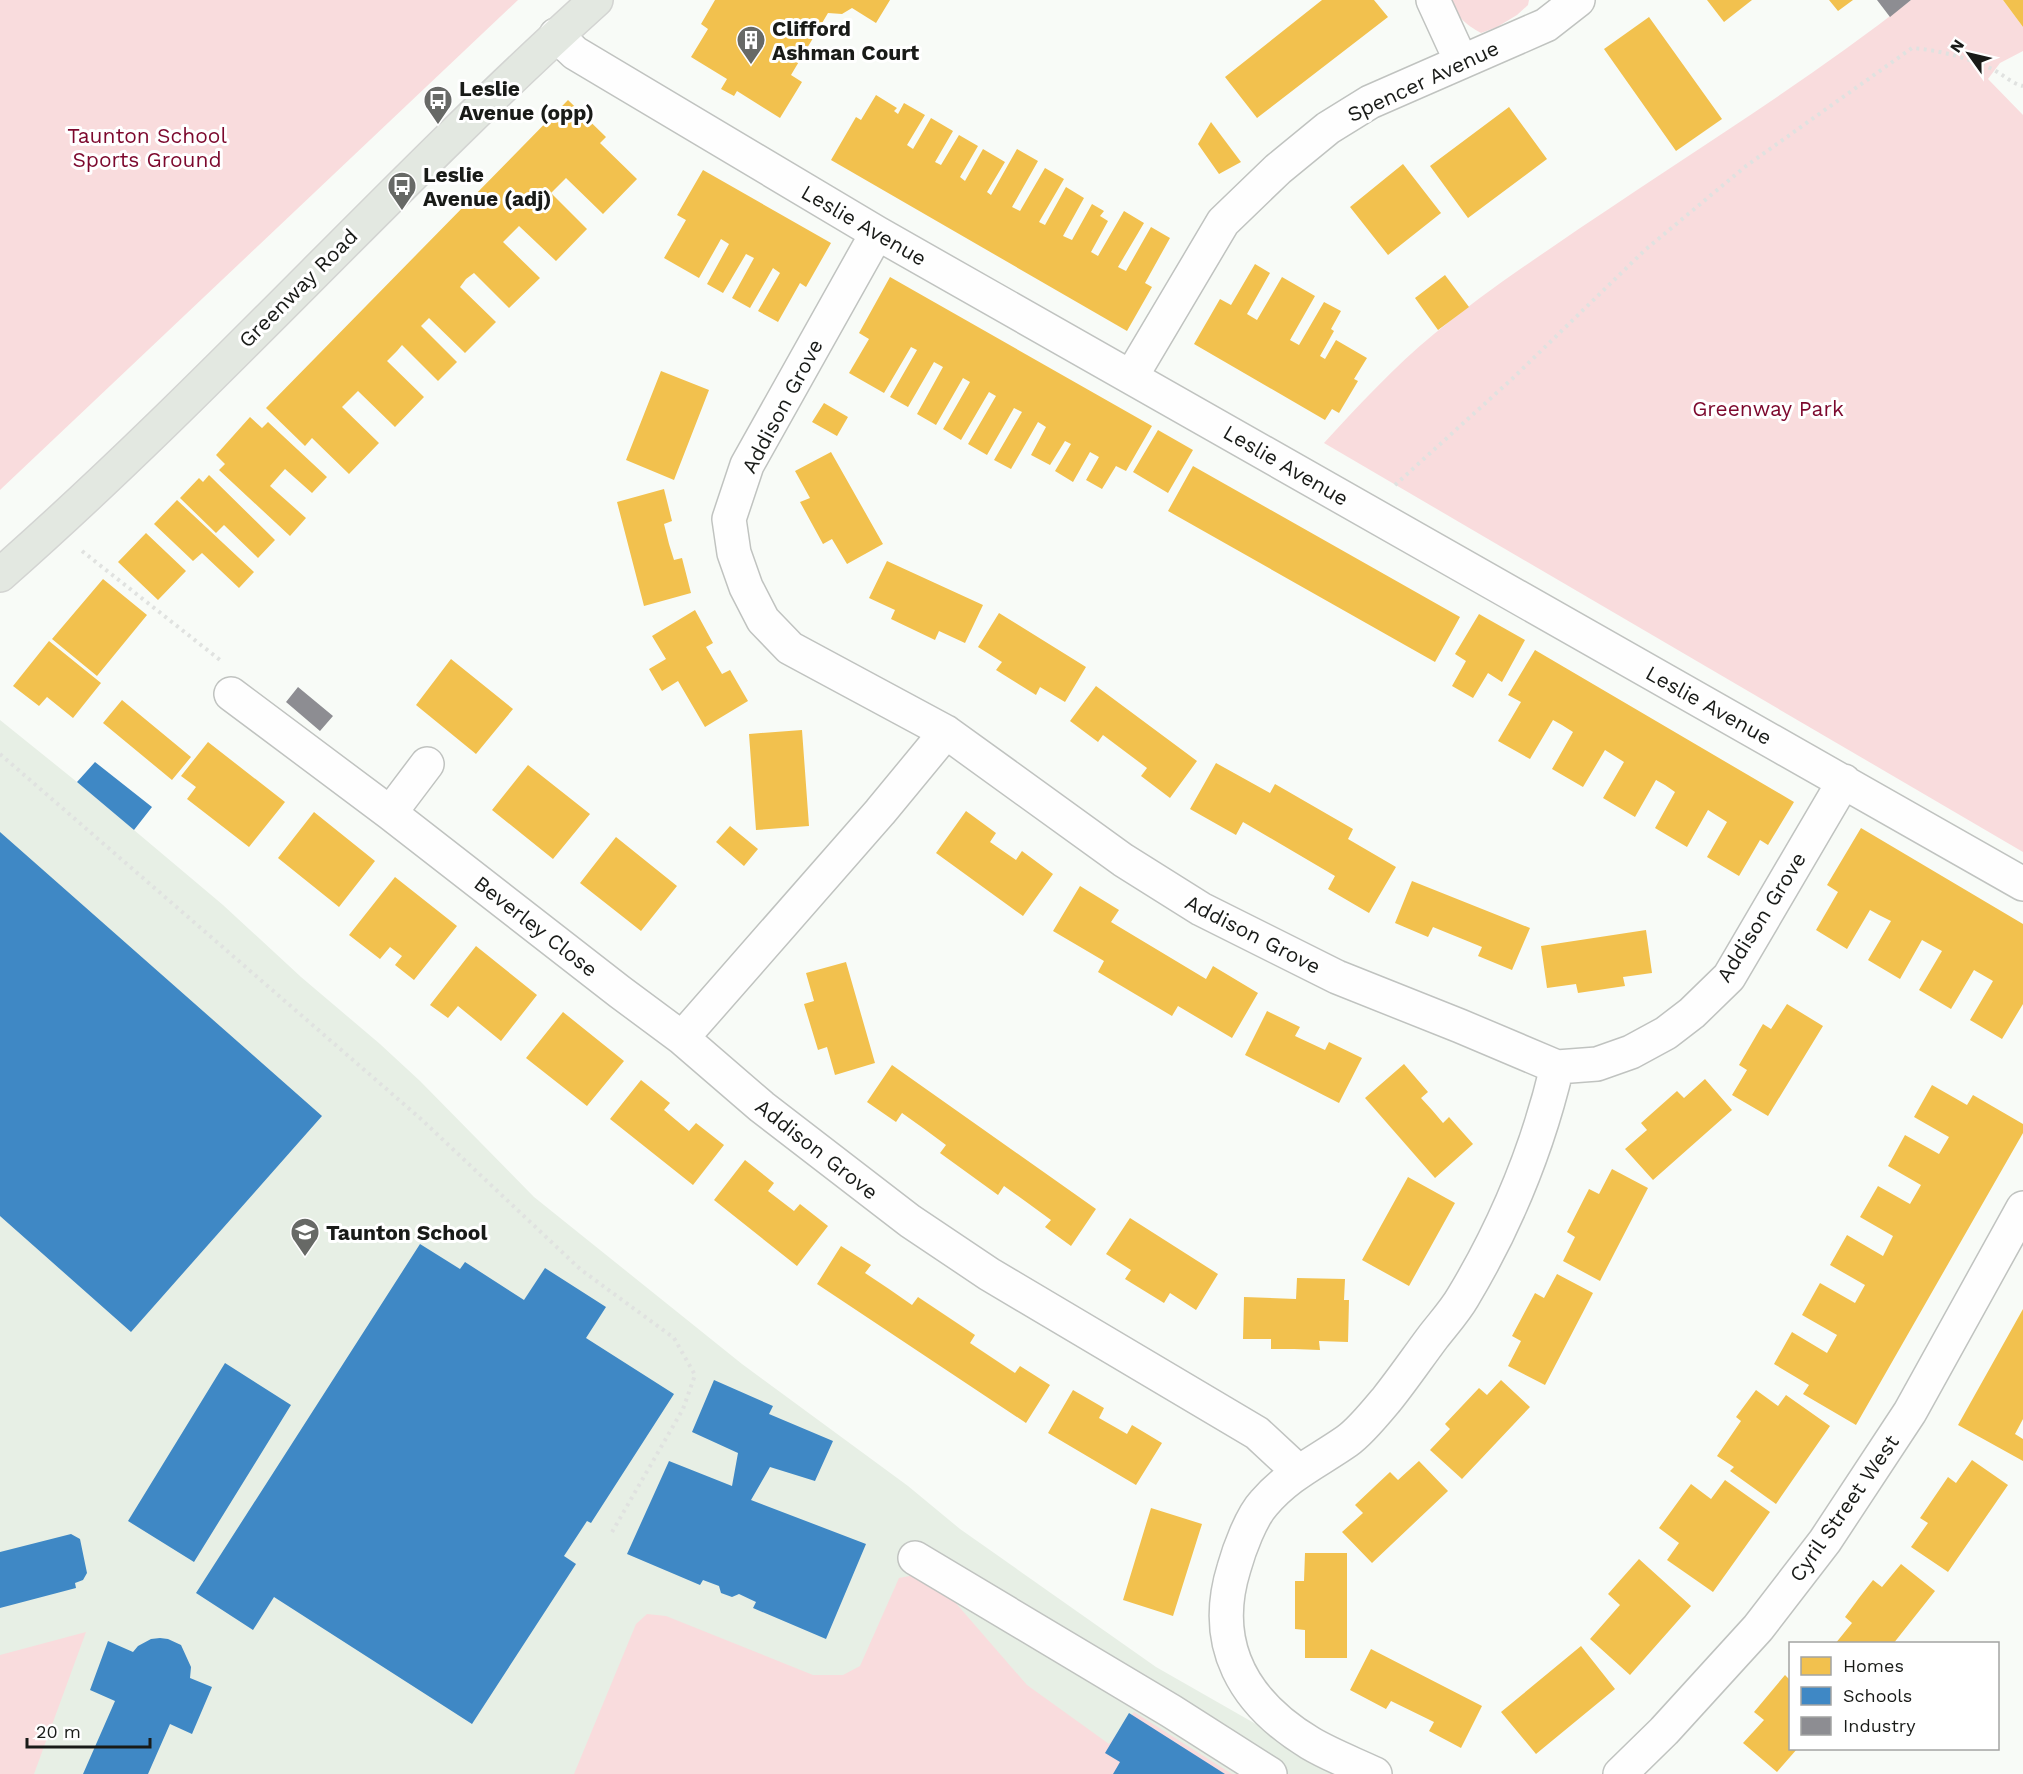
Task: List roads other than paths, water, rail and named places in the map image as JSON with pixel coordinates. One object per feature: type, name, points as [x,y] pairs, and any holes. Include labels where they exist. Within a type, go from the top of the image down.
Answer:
[{"type":"main road","name":"Greenway Road","points":[[0,575],[52,529],[556,35],[596,0]]},
{"type":"street","points":[[1433,0],[1461,62]]},
{"type":"street","name":"Spencer Avenue","points":[[1131,377],[1223,222],[1261,185],[1328,128],[1370,102],[1546,25],[1578,0]]},
{"type":"street","name":"Leslie Avenue","points":[[556,35],[575,53],[877,233],[2023,884]]},
{"type":"street","name":"Addison Grove","points":[[877,233],[747,465],[729,519],[734,553],[746,587],[763,620],[790,648],[946,732],[1123,860],[1201,909],[1337,977],[1557,1067],[1597,1064],[1631,1052],[1666,1033],[1692,1013],[1729,977],[1844,781]]},
{"type":"street","name":"Beverley Close","points":[[231,694],[390,813],[682,1038]]},
{"type":"street","points":[[682,1038],[880,812],[946,732]]},
{"type":"street","points":[[390,813],[427,764]]},
{"type":"street","name":"Addison Grove","points":[[682,1038],[762,1107],[910,1221],[988,1274],[1257,1433],[1298,1471]]},
{"type":"street","points":[[1375,1774],[1310,1743],[1272,1715],[1248,1689],[1233,1661],[1225,1623],[1228,1588],[1240,1548],[1262,1504],[1298,1471],[1349,1440],[1386,1400],[1462,1298],[1495,1236],[1529,1160],[1550,1097],[1557,1067]]},
{"type":"street","name":"Cyril Street West","points":[[1620,1774],[1664,1731],[1758,1628],[1825,1541],[1910,1412],[2023,1208]]},
{"type":"street","points":[[915,1558],[1171,1711],[1270,1774]]},
{"type":"place","name":"Clifford Ashman Court","points":[[751,66]]},
{"type":"place","name":"Leslie Avenue (opp)","points":[[438,126]]},
{"type":"place","name":"Leslie Avenue (adj)","points":[[402,212]]},
{"type":"place","name":"Taunton School","points":[[305,1258]]},
{"type":"park label","name":"Taunton School Sports Ground","points":[[147,147]]},
{"type":"park label","name":"Greenway Park","points":[[1768,408]]}]
